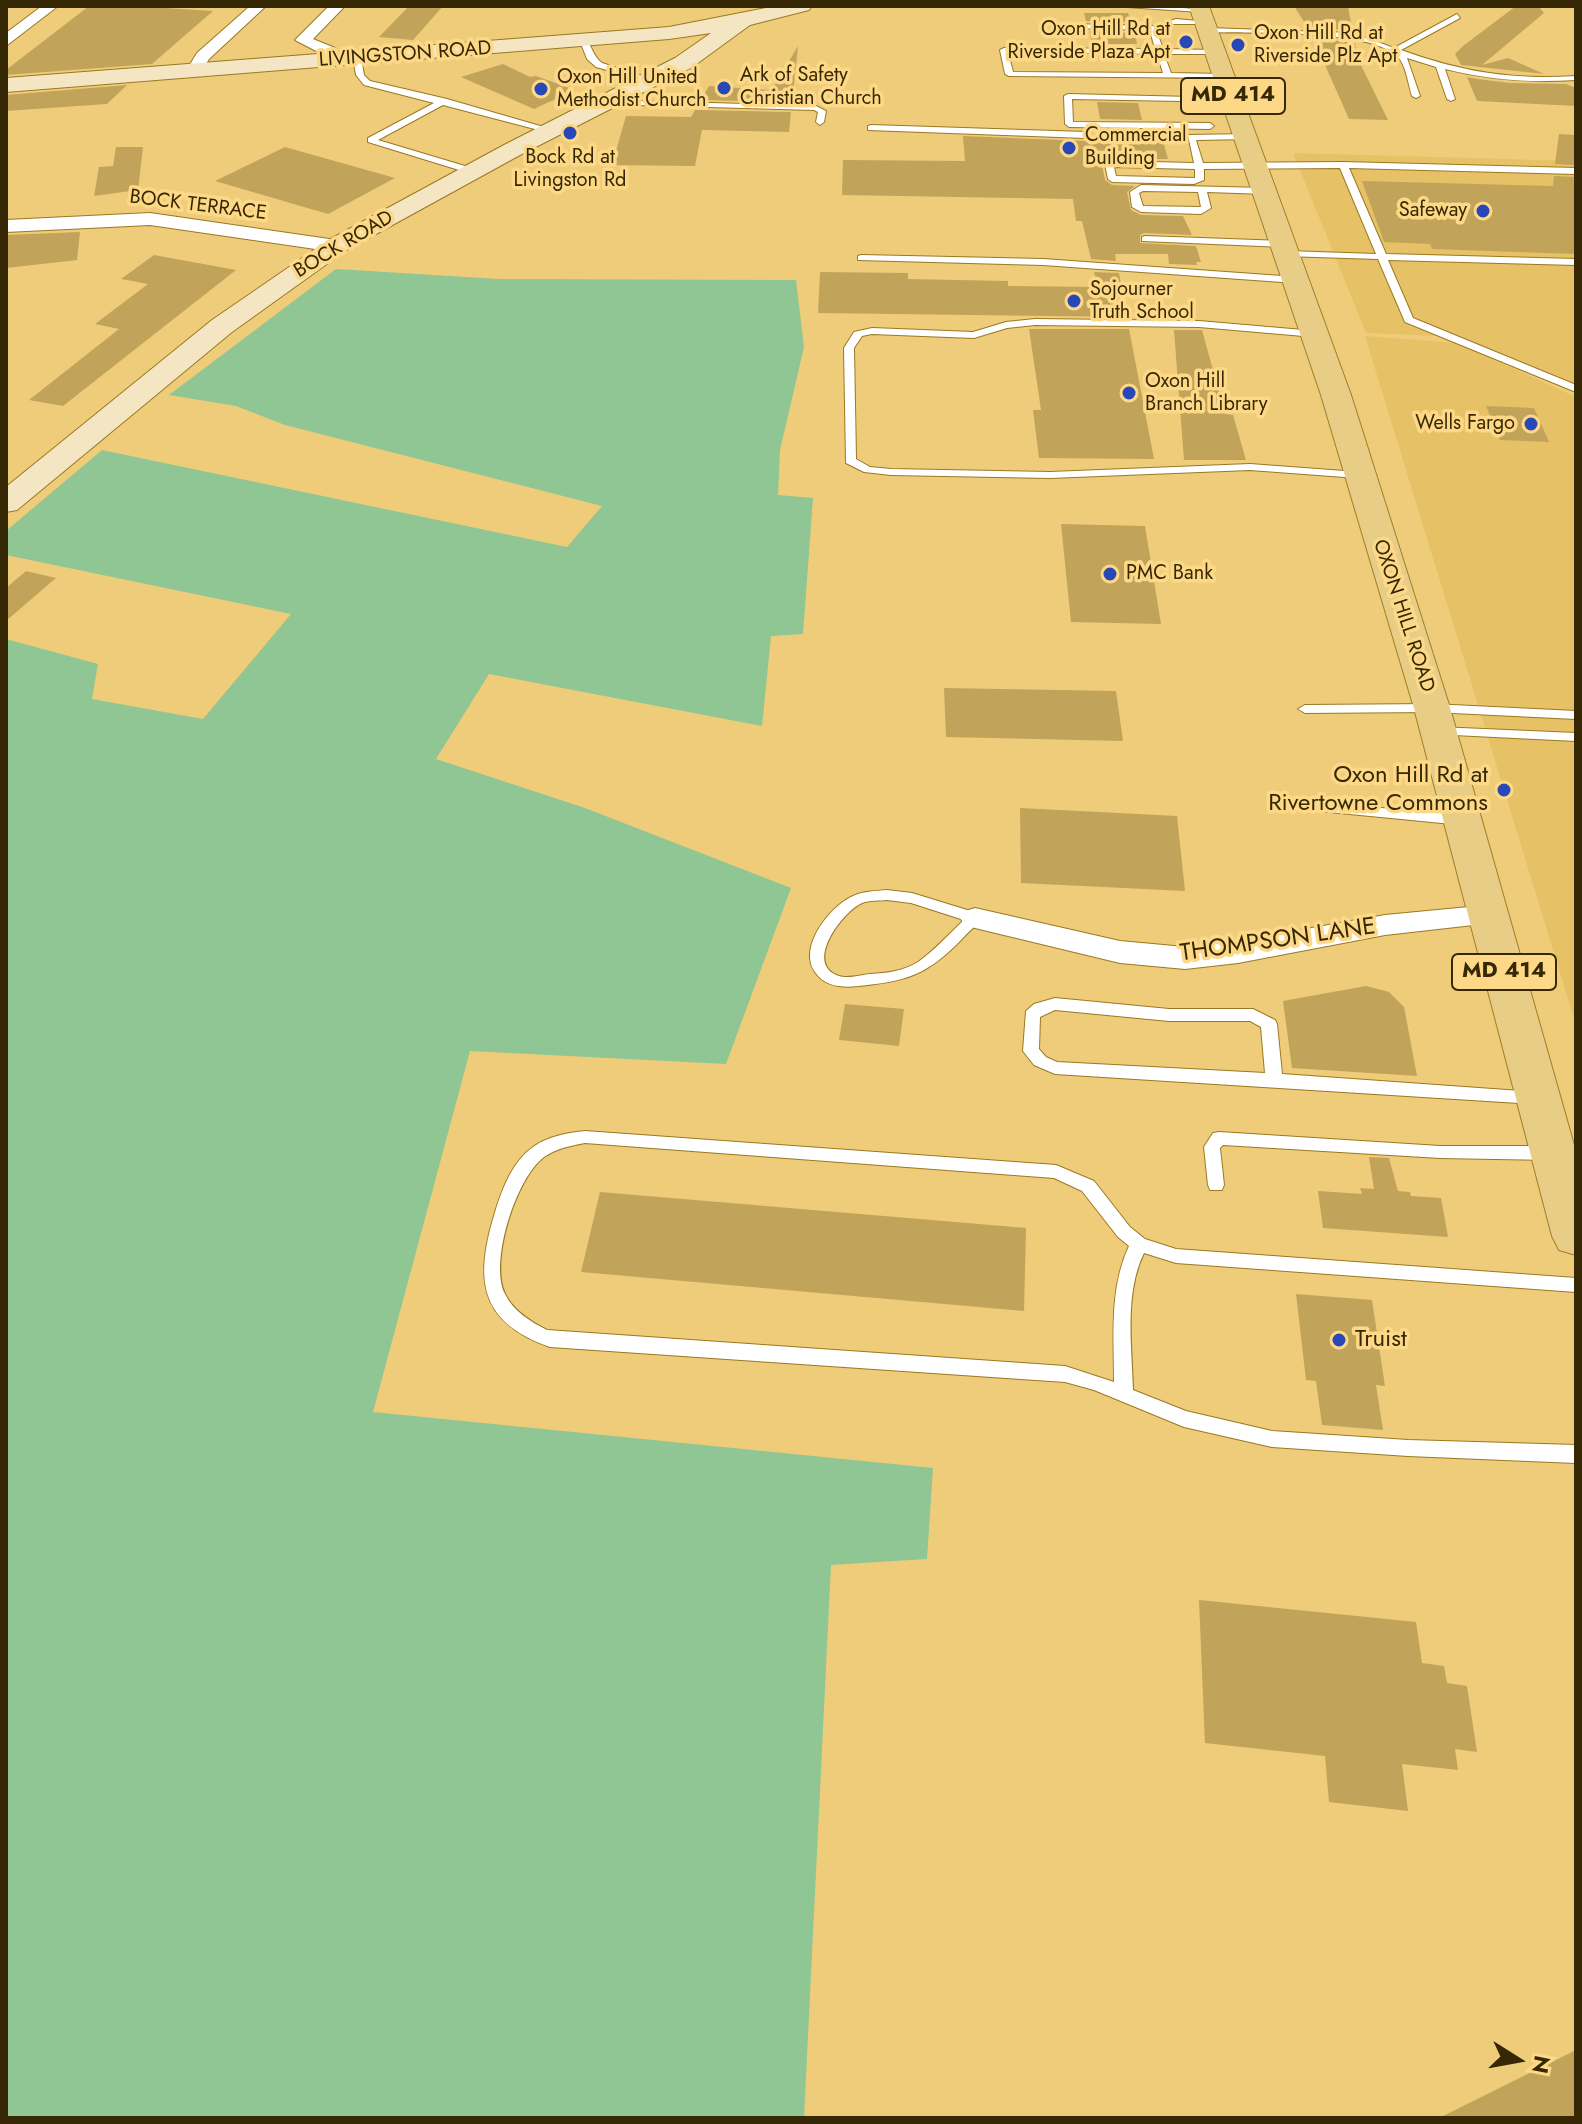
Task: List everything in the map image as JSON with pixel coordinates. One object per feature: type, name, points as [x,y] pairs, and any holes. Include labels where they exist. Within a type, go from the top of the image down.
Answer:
[{"type":"main road","name":"LIVINGSTON ROAD","points":[[6,85],[669,33],[802,6]]},
{"type":"main road","name":"BOCK ROAD","points":[[6,503],[222,326],[336,246],[472,171],[650,80],[743,20]]},
{"type":"main road","name":"OXON HILL ROAD","points":[[1206,24],[1315,334],[1435,720],[1576,1236]]},
{"type":"main road","points":[[669,33],[688,50],[689,57]]},
{"type":"street","points":[[194,71],[203,56],[259,6]]},
{"type":"street","points":[[332,60],[329,51],[303,40],[338,6]]},
{"type":"street","points":[[18,11],[47,9]]},
{"type":"street","points":[[6,41],[47,9]]},
{"type":"street","name":"BOCK TERRACE","points":[[6,226],[138,218],[336,246]]},
{"type":"street","name":"THOMPSON LANE","points":[[975,918],[1120,952],[1185,958],[1238,952],[1385,925],[1490,915]]},
{"type":"lane","points":[[1116,6],[1206,24]]},
{"type":"lane","points":[[1396,50],[1457,16]]},
{"type":"lane","points":[[1168,76],[1153,32],[1165,22],[1353,35],[1440,66],[1513,80],[1576,78]]},
{"type":"lane","points":[[1206,24],[1160,51],[1004,50],[1009,74],[1225,76]]},
{"type":"lane","points":[[1071,26],[1156,28]]},
{"type":"lane","points":[[584,41],[591,59],[599,65],[650,80]]},
{"type":"lane","points":[[1396,50],[1405,60],[1416,96]]},
{"type":"lane","points":[[357,58],[360,75],[367,83],[550,130]]},
{"type":"lane","points":[[1440,66],[1451,99]]},
{"type":"lane","points":[[1234,100],[1068,96],[1069,124],[1245,132]]},
{"type":"lane","points":[[444,101],[371,140],[472,171]]},
{"type":"lane","points":[[606,102],[816,108],[822,111],[820,122]]},
{"type":"lane","points":[[871,128],[1191,137],[1245,132]]},
{"type":"lane","points":[[1191,137],[1199,166],[1200,180],[1112,179],[1109,164],[1199,166],[1257,163],[1576,171]]},
{"type":"lane","points":[[1343,165],[1409,320],[1576,389]]},
{"type":"lane","points":[[1202,189],[1206,208],[1201,211],[1141,209],[1137,207],[1134,192],[1141,188],[1202,189],[1266,191]]},
{"type":"lane","points":[[1145,239],[1381,257],[1576,262]]},
{"type":"lane","points":[[861,258],[1043,262],[1296,280]]},
{"type":"lane","points":[[1315,334],[1199,324],[1035,322],[1006,325],[974,335],[872,331],[858,334],[849,348],[850,461],[868,470],[904,472],[1050,475],[1250,467],[1358,475]]},
{"type":"lane","points":[[1305,709],[1435,720],[1576,737]]},
{"type":"lane","points":[[1435,720],[1576,715]]},
{"type":"lane","points":[[1324,808],[1462,820]]},
{"type":"lane","points":[[887,895],[912,898],[975,918],[932,960],[899,976],[846,982],[832,979],[822,971],[818,957],[820,941],[840,911],[866,898],[887,895]]},
{"type":"lane","points":[[1274,1080],[1269,1024],[1253,1015],[1169,1015],[1055,1004],[1040,1008],[1032,1015],[1031,1051],[1040,1061],[1055,1068],[1537,1098]]},
{"type":"lane","points":[[1576,1285],[1176,1256],[1139,1244],[1124,1232],[1088,1186],[1056,1172],[585,1137],[551,1145],[524,1164],[516,1176],[495,1238],[492,1281],[499,1299],[514,1319],[532,1332],[550,1339],[1065,1374],[1184,1419],[1272,1439],[1576,1454]]},
{"type":"lane","points":[[1216,1185],[1212,1147],[1219,1138],[1440,1152],[1553,1153]]},
{"type":"lane","points":[[1124,1394],[1124,1279],[1139,1244]]},
{"type":"shaded area","points":[[1293,153],[1576,161],[1576,392],[1462,337],[1366,333]]},
{"type":"shaded area","points":[[1365,336],[1458,343],[1576,397],[1576,1025]]},
{"type":"green space","points":[[336,269],[499,279],[796,280],[804,347],[780,450],[778,495],[813,498],[803,634],[771,636],[762,726],[489,674],[436,759],[585,808],[791,888],[726,1064],[470,1051],[373,1412],[933,1468],[927,1559],[831,1565],[804,2118],[6,2118],[6,639],[98,664],[92,699],[203,719],[291,614],[6,555],[6,531],[102,450],[567,547],[602,506],[285,425],[236,406],[169,395]]},
{"type":"building","points":[[89,6],[213,11],[152,64],[6,75],[6,70]]},
{"type":"building","points":[[409,6],[443,6],[413,40],[379,37]]},
{"type":"building","points":[[1294,6],[1348,6],[1352,30],[1308,28]]},
{"type":"building","points":[[1516,6],[1538,6],[1544,13],[1482,65],[1508,58],[1544,74],[1461,65],[1455,54]]},
{"type":"building","points":[[1084,13],[1128,13],[1131,22],[1086,21]]},
{"type":"building","points":[[1089,31],[1135,33],[1137,44],[1092,44]]},
{"type":"building","points":[[1313,38],[1355,43],[1357,57],[1388,120],[1349,119]]},
{"type":"building","points":[[798,46],[792,102],[701,100],[709,86],[772,90]]},
{"type":"building","name":"Oxon Hill United Methodist Church","points":[[503,64],[530,77],[536,76],[575,90],[534,109],[461,77]]},
{"type":"building","points":[[1467,77],[1510,83],[1566,84],[1576,88],[1576,106],[1477,101]]},
{"type":"building","points":[[127,85],[107,104],[6,111],[6,95]]},
{"type":"building","points":[[1097,102],[1138,103],[1142,120],[1100,119]]},
{"type":"building","points":[[695,110],[791,112],[789,132],[702,130],[695,166],[612,165],[626,116],[691,117]]},
{"type":"building","points":[[1102,130],[1144,131],[1146,140],[1163,141],[1168,159],[1107,159],[1102,165],[1105,180],[1112,185],[1135,186],[1127,192],[1131,210],[1141,215],[1183,216],[1192,235],[1144,233],[1140,235],[1140,243],[1196,246],[1201,262],[1196,262],[1197,265],[1169,264],[1168,254],[1115,254],[1116,261],[1091,259],[1082,221],[1076,221],[1073,199],[842,195],[843,160],[965,161],[963,136],[1086,141],[1104,139]]},
{"type":"building","points":[[1559,134],[1576,135],[1576,165],[1555,164]]},
{"type":"building","points":[[116,147],[143,147],[138,190],[94,196],[99,167],[113,166]]},
{"type":"building","points":[[285,147],[395,178],[328,214],[215,181]]},
{"type":"building","points":[[1554,176],[1576,177],[1576,254],[1432,249],[1430,244],[1384,242],[1362,181],[1553,186]]},
{"type":"building","points":[[80,232],[77,260],[6,268],[6,235]]},
{"type":"building","points":[[154,255],[236,270],[63,406],[29,400],[119,329],[95,324],[148,284],[121,279]]},
{"type":"building","points":[[820,272],[908,273],[908,279],[1008,281],[1008,286],[1098,287],[1094,272],[1119,273],[1127,317],[818,313]]},
{"type":"building","points":[[1029,329],[1129,329],[1154,459],[1039,458],[1033,410],[1041,410]]},
{"type":"building","points":[[1174,330],[1202,330],[1225,414],[1233,415],[1246,460],[1184,460]]},
{"type":"building","name":"Wells Fargo","points":[[1486,406],[1534,408],[1549,442],[1500,440]]},
{"type":"building","name":"PMC Bank","points":[[1061,524],[1145,526],[1161,624],[1071,622]]},
{"type":"building","points":[[26,571],[56,578],[6,621],[6,588]]},
{"type":"building","points":[[944,688],[1116,691],[1123,741],[946,737]]},
{"type":"building","points":[[1020,808],[1177,816],[1185,891],[1021,883]]},
{"type":"building","points":[[1366,986],[1389,992],[1404,1007],[1417,1076],[1292,1068],[1283,1001]]},
{"type":"building","points":[[845,1004],[904,1009],[899,1046],[839,1040]]},
{"type":"building","points":[[1369,1157],[1389,1158],[1398,1191],[1410,1192],[1411,1196],[1441,1198],[1448,1237],[1323,1228],[1318,1191],[1362,1194],[1360,1188],[1374,1189]]},
{"type":"building","points":[[600,1192],[1026,1228],[1024,1311],[581,1272]]},
{"type":"building","name":"Truist","points":[[1296,1294],[1372,1300],[1385,1386],[1376,1385],[1383,1430],[1322,1425],[1316,1381],[1306,1380]]},
{"type":"building","points":[[1199,1600],[1416,1622],[1422,1663],[1444,1666],[1447,1683],[1467,1686],[1477,1752],[1455,1749],[1458,1770],[1402,1764],[1408,1811],[1329,1802],[1325,1756],[1205,1743]]},
{"type":"building","points":[[1576,2050],[1576,2118],[1439,2118]]},
{"type":"place","name":"Oxon Hill Rd at Riverside Plaza Apt","points":[[1186,42]]},
{"type":"place","name":"Oxon Hill Rd at Riverside Plz Apt","points":[[1238,45]]},
{"type":"place","name":"Ark of Safety Christian Church","points":[[724,88]]},
{"type":"place","name":"Oxon Hill United Methodist Church","points":[[541,89]]},
{"type":"place","name":"Bock Rd at Livingston Rd","points":[[570,133]]},
{"type":"place","name":"Commercial Building","points":[[1069,148]]},
{"type":"place","name":"Safeway","points":[[1483,211]]},
{"type":"place","name":"Sojourner Truth School","points":[[1074,301]]},
{"type":"place","name":"Oxon Hill Branch Library","points":[[1129,393]]},
{"type":"place","name":"Wells Fargo","points":[[1531,424]]},
{"type":"place","name":"PMC Bank","points":[[1110,574]]},
{"type":"place","name":"Oxon Hill Rd at Rivertowne Commons","points":[[1504,790]]},
{"type":"place","name":"Truist","points":[[1339,1340]]}]
